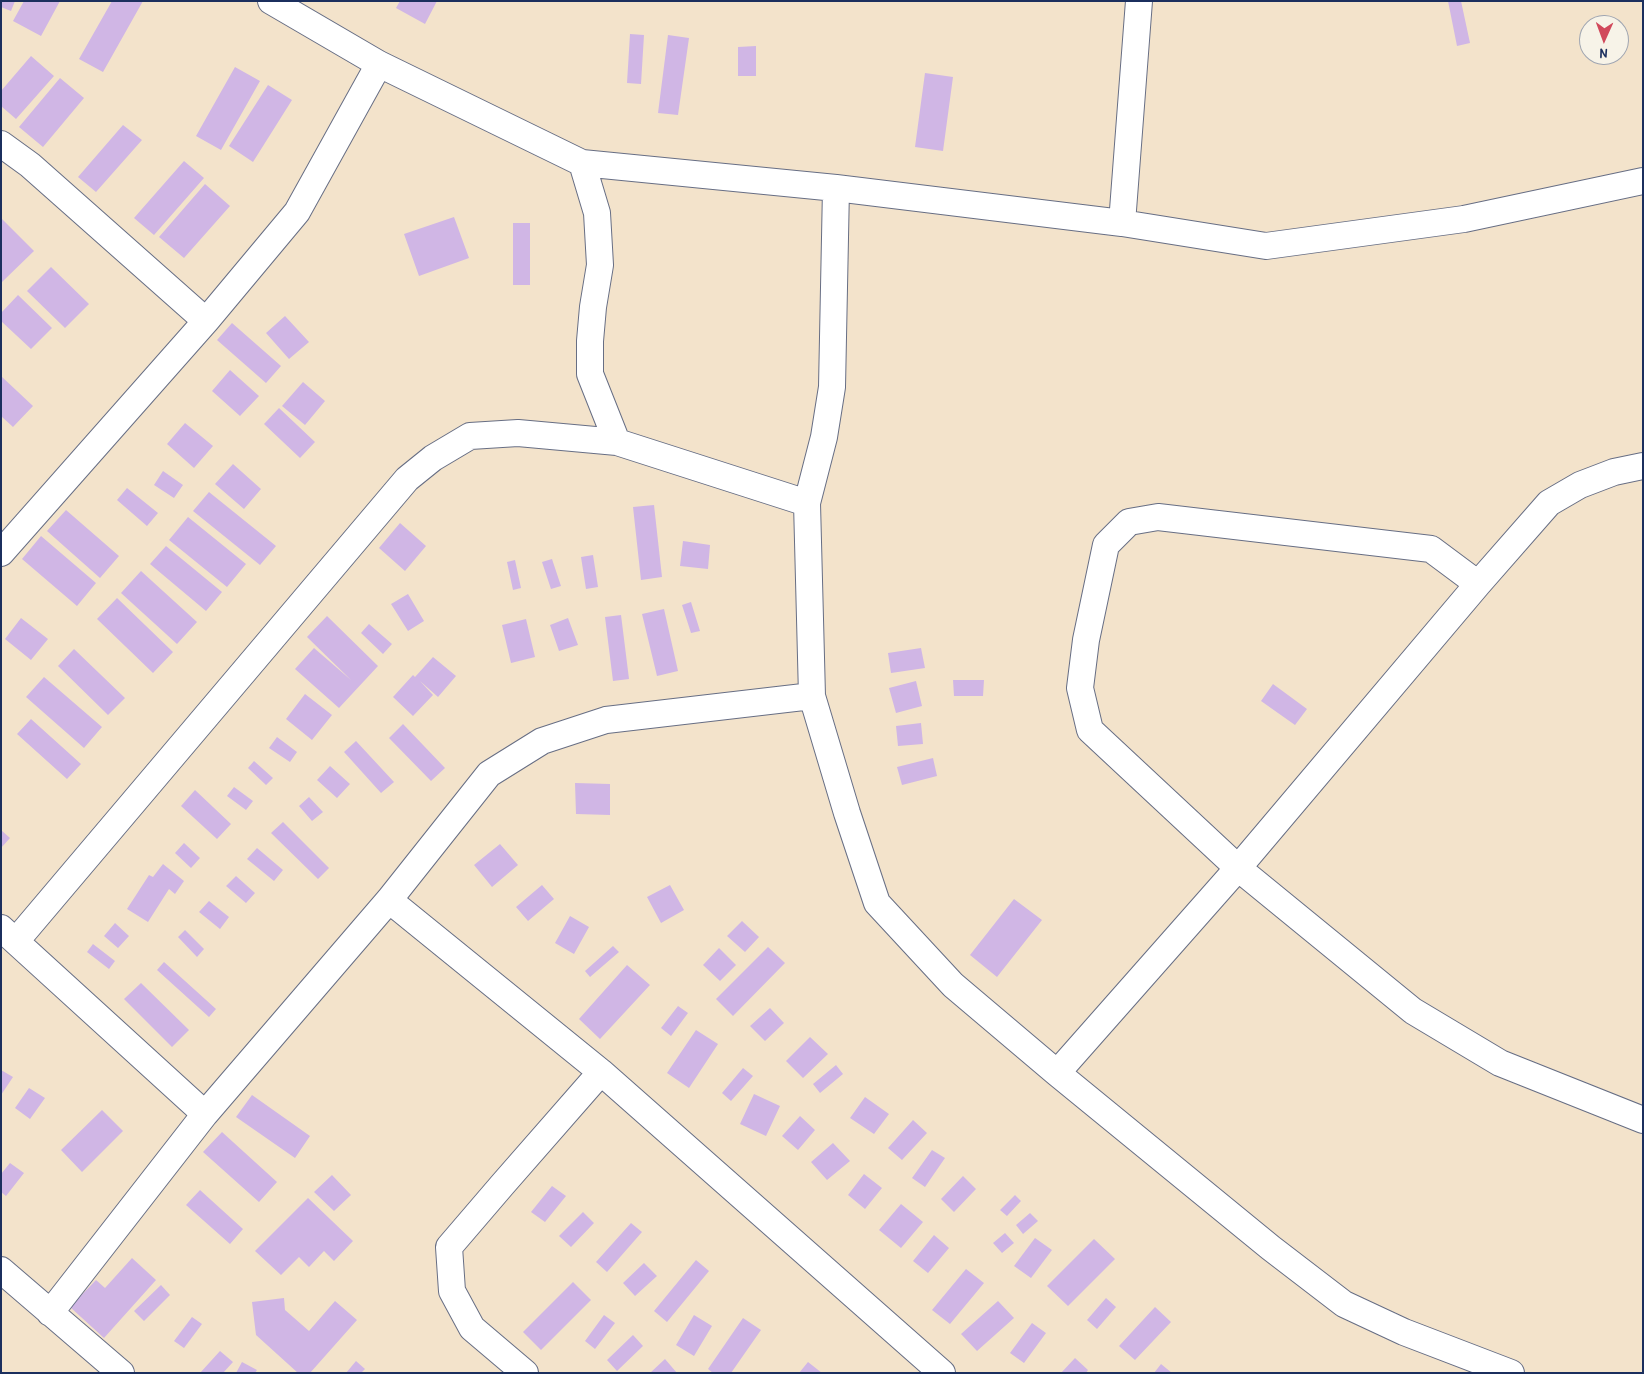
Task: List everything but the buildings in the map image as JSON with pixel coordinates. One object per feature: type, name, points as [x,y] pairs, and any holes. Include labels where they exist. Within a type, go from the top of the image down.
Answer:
[{"type":"street","points":[[271,1],[379,64],[582,163],[836,188],[1122,223],[1266,246],[1464,218],[1643,181]]},
{"type":"street","points":[[1122,223],[1140,1]]},
{"type":"street","points":[[1,553],[206,321],[297,212],[379,64]]},
{"type":"street","points":[[1,144],[30,164],[206,321]]},
{"type":"street","points":[[582,163],[597,213],[600,265],[593,307],[590,340],[590,374],[617,442]]},
{"type":"street","points":[[836,188],[832,387],[824,437],[807,503],[812,696],[847,813],[877,903],[953,985],[1057,1073],[1263,1241],[1344,1304],[1404,1332],[1511,1373]]},
{"type":"street","points":[[206,1114],[9,935],[406,479],[433,458],[470,436],[518,432],[617,442],[807,503]]},
{"type":"street","points":[[1057,1073],[1238,868],[1478,584],[1549,503],[1580,485],[1614,472],[1643,466]]},
{"type":"street","points":[[1478,584],[1431,549],[1158,517],[1129,522],[1106,545],[1086,640],[1080,688],[1090,730],[1238,868],[1412,1011],[1500,1063],[1643,1120]]},
{"type":"street","points":[[50,1313],[206,1114],[388,900],[489,774],[542,741],[606,720],[812,696]]},
{"type":"street","points":[[388,900],[601,1072],[942,1373]]},
{"type":"street","points":[[526,1373],[472,1328],[452,1291],[449,1247],[601,1072]]},
{"type":"street","points":[[1,1270],[121,1373]]}]
